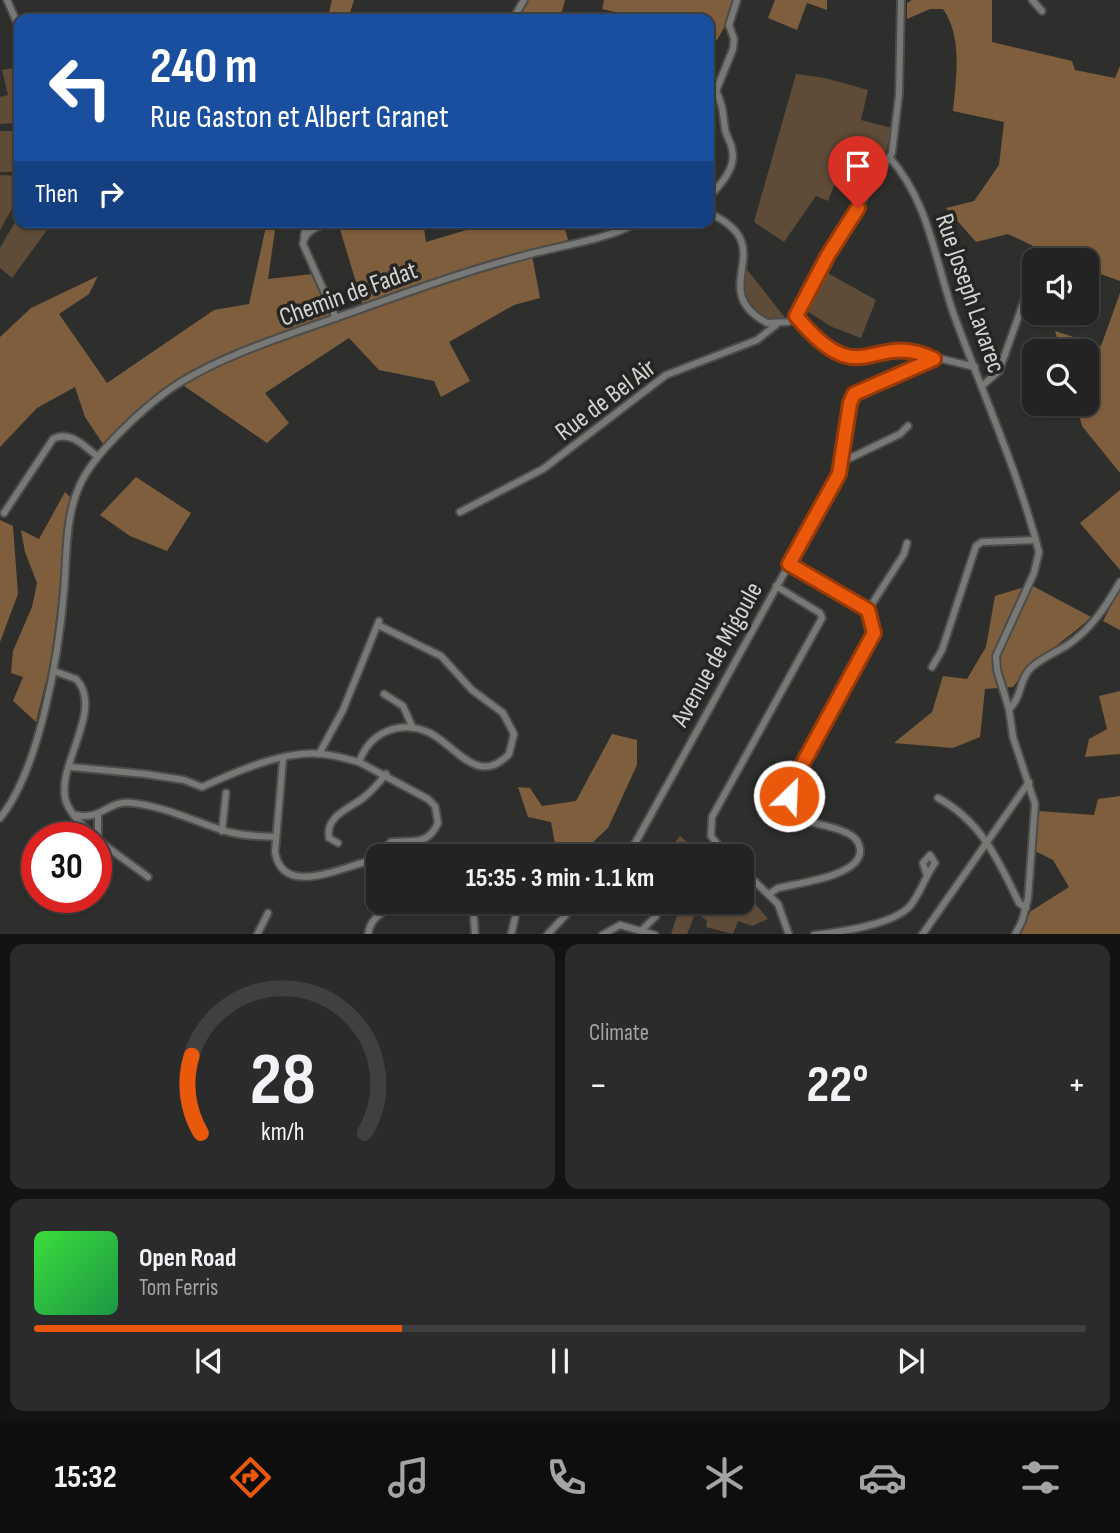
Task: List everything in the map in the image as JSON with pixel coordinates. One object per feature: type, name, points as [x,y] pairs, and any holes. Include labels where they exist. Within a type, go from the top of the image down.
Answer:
[{"type":"street","points":[[714,192],[733,162],[733,150],[725,132],[722,102],[716,91],[733,49],[734,39],[729,25],[737,0]]},
{"type":"street","points":[[714,216],[740,233],[745,247],[738,286],[758,318],[776,325],[788,322],[796,316],[828,255],[890,158],[898,114],[901,0]]},
{"type":"street","points":[[1032,0],[1042,11]]},
{"type":"street","name":"Rue Joseph Lavarec","points":[[890,158],[925,215],[952,307],[1036,540],[1038,561],[996,656],[1013,737],[1030,781],[1035,804],[1026,908],[1015,934]]},
{"type":"street","points":[[306,228],[304,250],[336,318]]},
{"type":"street","points":[[304,236],[319,228]]},
{"type":"street","name":"Chemin de Fadat","points":[[0,818],[27,767],[54,671],[71,515],[79,487],[97,456],[160,397],[183,381],[261,344],[426,285],[523,256],[616,234],[628,228]]},
{"type":"street","points":[[982,386],[999,371],[1022,307]]},
{"type":"street","points":[[796,316],[814,339],[840,355],[854,359],[893,350],[975,367]]},
{"type":"street","name":"Rue de Bel Air","points":[[460,512],[542,469],[666,375],[757,340],[776,325]]},
{"type":"street","points":[[912,352],[919,364]]},
{"type":"street","name":"Avenue de Migoule","points":[[633,844],[839,474],[850,403],[854,394],[934,359]]},
{"type":"street","points":[[842,462],[888,440],[908,426]]},
{"type":"street","points":[[4,513],[53,439],[62,435],[69,436],[97,456]]},
{"type":"street","points":[[932,667],[942,650],[976,546],[982,542],[1036,540]]},
{"type":"street","points":[[868,610],[904,554],[908,543]]},
{"type":"street","points":[[769,894],[778,888],[848,870],[859,857],[860,847],[854,837],[844,831],[809,822],[791,806],[789,796],[791,785],[874,633],[868,610],[789,564]]},
{"type":"street","points":[[1009,709],[1016,703],[1023,677],[1032,667],[1086,630],[1104,610],[1120,582]]},
{"type":"street","points":[[717,844],[711,836],[712,817],[822,618],[820,613],[776,586]]},
{"type":"street","points":[[319,754],[343,710],[379,623],[441,656],[472,690],[503,713],[514,734],[514,746],[502,761],[478,765],[463,759],[428,732],[397,728],[375,736],[367,744],[359,762]]},
{"type":"street","points":[[54,671],[76,678],[85,691],[86,700],[65,796],[75,815],[82,822]]},
{"type":"street","points":[[384,694],[403,706],[409,714],[413,728]]},
{"type":"street","points":[[71,767],[145,774],[184,780],[202,787],[243,767],[283,759],[319,754],[359,762],[386,774],[435,806],[438,823],[426,839],[389,844]]},
{"type":"street","points":[[283,759],[276,837],[277,864],[290,876],[300,877],[366,863]]},
{"type":"street","points":[[338,843],[329,838],[328,832],[333,820],[341,811],[362,799],[386,774]]},
{"type":"street","points":[[922,934],[1030,781]]},
{"type":"street","points":[[222,831],[226,793]]},
{"type":"street","points":[[1019,800],[1033,795]]},
{"type":"street","points":[[938,798],[960,810],[988,842],[1019,903],[1026,908]]},
{"type":"street","points":[[75,815],[98,815],[111,805],[130,802],[173,811],[222,831],[276,837]]},
{"type":"street","points":[[98,815],[98,822]]},
{"type":"street","points":[[112,848],[148,877]]},
{"type":"street","points":[[814,934],[846,931],[905,911],[919,893],[926,873]]},
{"type":"street","points":[[754,880],[769,894],[783,914],[789,934]]},
{"type":"street","points":[[257,934],[268,913]]},
{"type":"street","points":[[368,934],[369,925],[379,914]]},
{"type":"street","points":[[474,914],[475,934]]},
{"type":"street","points":[[510,934],[515,914]]},
{"type":"street","points":[[547,934],[566,914]]},
{"type":"street","points":[[642,930],[657,914]]},
{"type":"street","points":[[602,934],[620,925],[655,934]]},
{"type":"shaded area","points":[[332,0],[354,0],[350,14],[322,14],[329,13]]},
{"type":"shaded area","points":[[527,0],[565,0],[561,14],[520,14]]},
{"type":"shaded area","points":[[604,0],[740,0],[717,40],[714,39],[714,14],[624,14],[602,9]]},
{"type":"shaded area","points":[[775,0],[827,0],[827,10],[807,3],[797,30],[768,18]]},
{"type":"shaded area","points":[[912,0],[992,0],[992,42],[1072,61],[1075,70],[1115,78],[1120,66],[1120,281],[1099,273],[1099,248],[1038,248],[1008,234],[976,242],[946,208],[974,201],[999,165],[1004,122],[953,111],[957,59],[949,20],[943,9],[930,9],[907,19],[907,3]]},
{"type":"shaded area","points":[[14,68],[14,123],[0,124],[0,97],[8,95],[2,70]]},
{"type":"shaded area","points":[[796,74],[825,78],[868,90],[861,120],[892,128],[882,168],[871,185],[841,168],[828,201],[816,196],[784,242],[754,222]]},
{"type":"shaded area","points":[[0,131],[14,131],[13,172],[0,172]]},
{"type":"shaded area","points":[[0,175],[14,176],[14,205],[0,230]]},
{"type":"shaded area","points":[[14,224],[14,228],[49,228],[12,278],[0,268],[0,248]]},
{"type":"shaded area","points":[[266,228],[275,228],[268,279],[313,274],[334,321],[364,309],[340,228],[424,228],[426,242],[473,228],[565,228],[568,240],[531,250],[540,298],[514,305],[449,342],[470,381],[441,397],[434,381],[379,370],[349,338],[265,393],[289,423],[267,443],[177,381],[103,444],[85,417],[75,387],[37,408],[0,447],[0,337],[31,308],[98,276],[89,294],[59,314],[107,383],[214,310],[249,304]]},
{"type":"shaded area","points":[[745,267],[786,319],[771,319],[753,306],[741,286]]},
{"type":"shaded area","points":[[822,270],[876,300],[861,338],[832,327],[804,309]]},
{"type":"shaded area","points":[[1120,293],[1120,473],[1082,426],[1079,416],[1099,416],[1099,345]]},
{"type":"shaded area","points":[[1055,331],[1080,339],[1057,339]]},
{"type":"shaded area","points":[[136,477],[191,513],[167,551],[130,536],[100,515]]},
{"type":"shaded area","points":[[1120,490],[1120,570],[1080,523]]},
{"type":"shaded area","points":[[65,492],[72,499],[50,665],[36,722],[13,701],[23,677],[11,673],[13,651],[32,607],[37,583],[25,552],[21,530],[39,539]]},
{"type":"shaded area","points":[[0,520],[13,526],[18,594],[0,642]]},
{"type":"shaded area","points":[[1031,585],[1091,617],[1030,667],[1013,687],[985,689],[980,737],[953,748],[894,743],[932,712],[943,676],[967,679],[986,647],[995,596]]},
{"type":"shaded area","points":[[1120,588],[1120,630],[1103,621]]},
{"type":"shaded area","points":[[1120,691],[1120,754],[1085,757],[1089,739],[1107,729],[1099,696]]},
{"type":"shaded area","points":[[612,734],[637,740],[637,765],[608,828],[591,844],[555,844],[551,822],[528,817],[518,787],[530,788],[542,806],[576,801]]},
{"type":"shaded area","points":[[1120,796],[1120,934],[1017,934],[1031,911],[1069,887],[1053,860],[1035,851],[1038,811],[1094,815],[1098,799]]},
{"type":"shaded area","points":[[680,836],[689,844],[674,844]]},
{"type":"shaded area","points":[[754,902],[768,919],[752,926],[738,921],[733,934],[706,927],[707,921],[698,914],[754,914]]},
{"type":"shaded area","points":[[678,914],[695,914],[687,934],[671,934]]},
{"type":"route","points":[[789,796],[791,785],[874,633],[873,620],[862,605],[789,564],[839,474],[850,403],[854,394],[860,389],[934,359],[905,350],[854,359],[840,355],[814,339],[796,316],[828,255],[858,208]]}]
